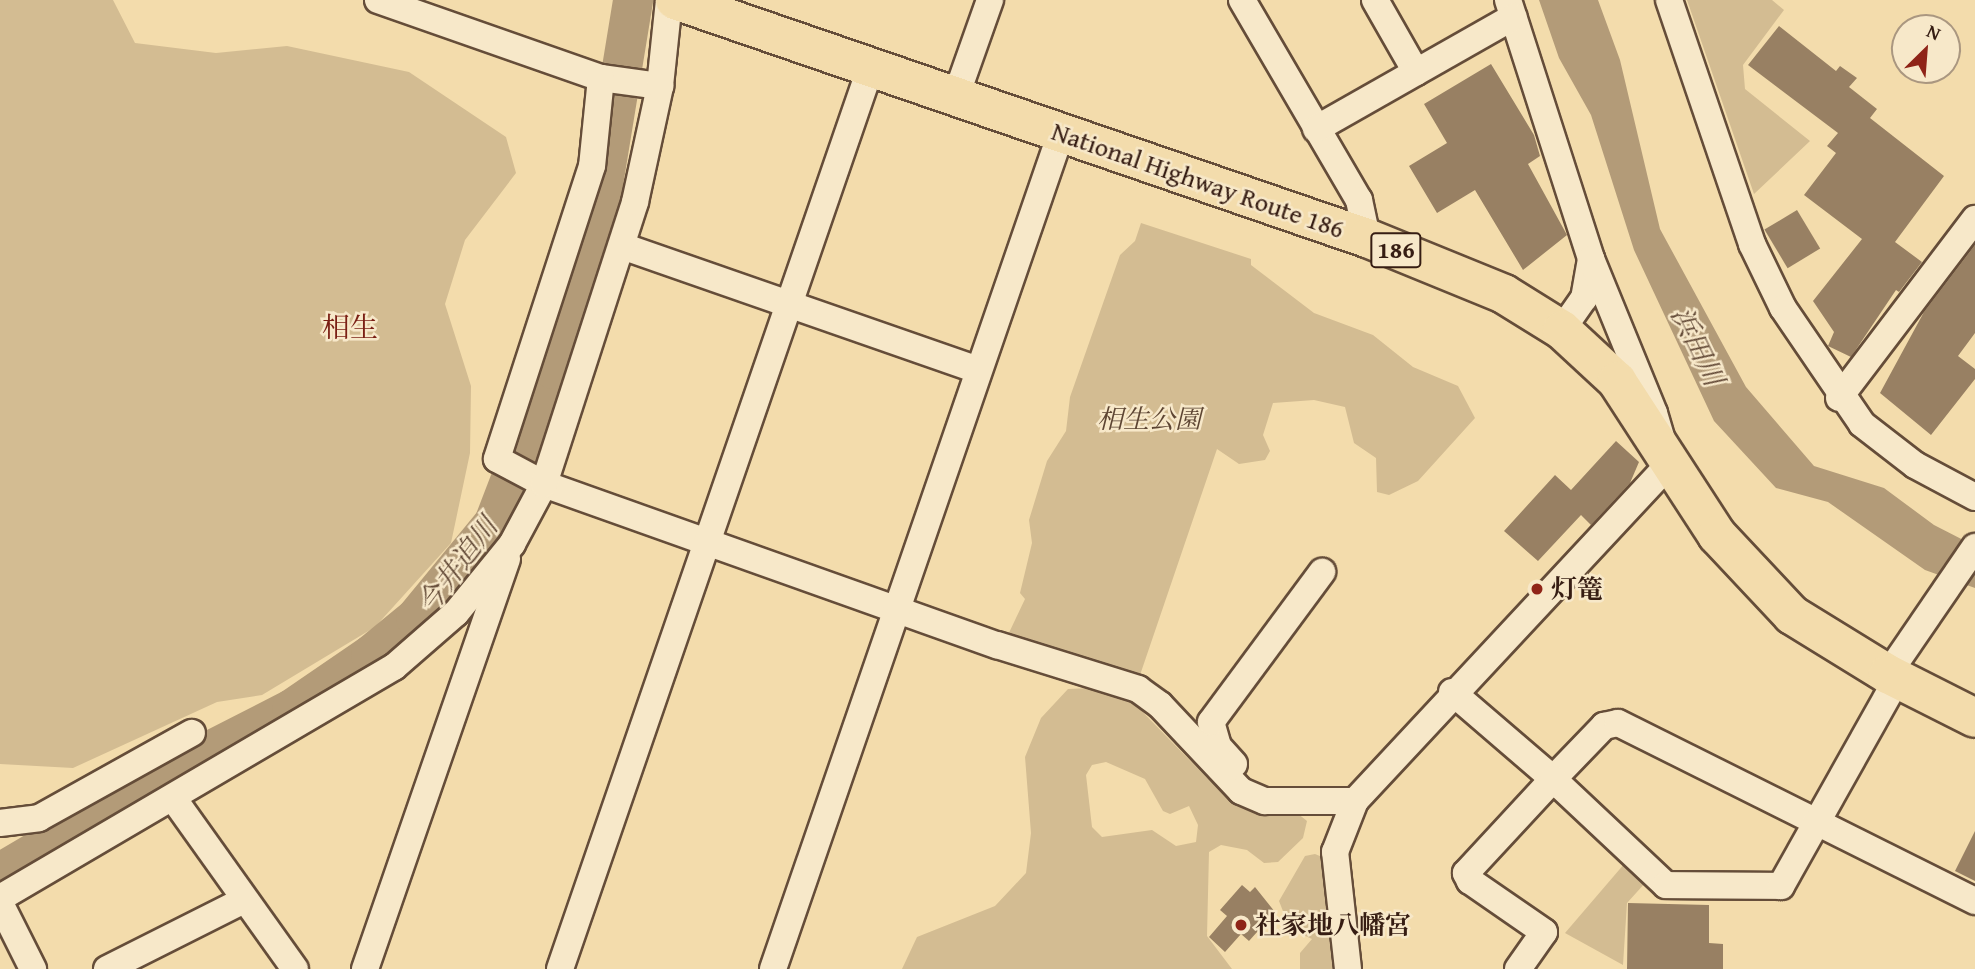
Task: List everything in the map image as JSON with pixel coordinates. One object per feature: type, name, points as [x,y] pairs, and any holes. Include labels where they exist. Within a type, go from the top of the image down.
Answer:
[{"type":"highway","name":"National Highway Route 186","points":[[675,0],[1367,238],[1504,295],[1562,330],[1617,381],[1669,464],[1757,582],[1792,615],[1895,668],[1975,719]]},
{"type":"street","points":[[378,0],[605,78],[653,85]]},
{"type":"street","points":[[365,969],[512,544],[622,246],[669,0]]},
{"type":"street","points":[[956,96],[990,0]]},
{"type":"street","points":[[1242,0],[1359,200],[1367,238]]},
{"type":"street","points":[[1375,0],[1416,72]]},
{"type":"street","points":[[1669,0],[1752,244],[1783,308],[1839,398],[1890,449],[1975,497]]},
{"type":"street","points":[[1316,129],[1416,72],[1511,9],[1591,259],[1654,413],[1669,464],[1452,692],[1355,801],[1335,852],[1348,969]]},
{"type":"street","points":[[559,969],[870,69]]},
{"type":"street","points":[[605,78],[593,166],[496,456],[500,463],[537,481],[898,610],[1138,689],[1160,705],[1241,791],[1291,804],[1355,801]]},
{"type":"street","points":[[773,969],[828,797],[898,610],[976,369],[1061,133]]},
{"type":"street","points":[[1839,398],[1975,219]]},
{"type":"street","points":[[622,246],[976,369]]},
{"type":"street","points":[[1562,330],[1584,298],[1591,259]]},
{"type":"street","points":[[33,969],[0,900],[394,667],[456,612],[512,544]]},
{"type":"street","points":[[1452,692],[1553,779],[1666,885],[1781,886],[1818,822],[1895,668],[1975,547]]},
{"type":"street","points":[[1291,804],[1225,755],[1211,722],[1322,572]]},
{"type":"street","points":[[1518,969],[1544,932],[1470,881],[1466,873],[1604,726],[1618,723],[1975,901]]},
{"type":"street","points":[[0,823],[39,818],[192,733]]},
{"type":"street","points":[[173,798],[295,969]]},
{"type":"street","points":[[107,969],[244,900]]},
{"type":"green space","points":[[0,0],[113,0],[135,43],[216,53],[287,46],[409,72],[506,137],[516,173],[465,240],[445,304],[471,386],[470,453],[451,543],[375,627],[262,695],[217,702],[73,768],[0,764]]},
{"type":"green space","points":[[1687,0],[1772,0],[1784,10],[1743,65],[1745,89],[1810,141],[1754,194]]},
{"type":"green space","name":"相生公園","points":[[1141,223],[1251,259],[1251,265],[1314,313],[1373,335],[1413,367],[1458,386],[1475,418],[1418,481],[1389,495],[1377,492],[1376,458],[1354,443],[1345,407],[1314,400],[1273,403],[1263,435],[1270,451],[1265,460],[1239,464],[1217,449],[1139,678],[1007,637],[1025,599],[1020,593],[1032,543],[1029,520],[1047,461],[1066,431],[1070,397],[1120,255],[1135,241]]},
{"type":"green space","points":[[1092,688],[1129,698],[1209,780],[1259,807],[1297,813],[1307,821],[1303,838],[1278,862],[1264,863],[1247,850],[1221,845],[1209,852],[1207,936],[1232,969],[902,969],[917,937],[995,906],[1026,873],[1031,833],[1025,757],[1041,718],[1068,689]],"holes":[[[1106,762],[1145,779],[1163,811],[1170,814],[1189,806],[1198,825],[1196,842],[1176,846],[1152,830],[1102,837],[1092,827],[1086,775],[1092,765]]]},
{"type":"green space","points":[[1315,854],[1327,859],[1338,969],[1300,969],[1300,953],[1312,939],[1290,929],[1279,901],[1305,856]]},
{"type":"green space","points":[[1625,863],[1646,882],[1627,903],[1623,965],[1565,933]]},
{"type":"water","name":"浜田川","points":[[1539,0],[1598,0],[1620,60],[1660,229],[1746,387],[1814,466],[1884,488],[1934,525],[1975,546],[1975,588],[1925,570],[1828,502],[1776,488],[1714,421],[1634,250],[1591,115],[1559,58]]},
{"type":"building","points":[[1779,26],[1836,71],[1840,66],[1857,78],[1849,87],[1877,109],[1870,118],[1944,176],[1895,242],[1922,262],[1899,292],[1896,290],[1851,357],[1828,346],[1834,332],[1813,301],[1862,239],[1804,195],[1836,153],[1827,146],[1838,133],[1748,65]]},
{"type":"building","points":[[1491,64],[1534,135],[1540,156],[1528,164],[1567,235],[1523,270],[1475,190],[1437,213],[1409,166],[1447,143],[1424,104]]},
{"type":"building","points":[[1797,210],[1820,249],[1788,268],[1764,230]]},
{"type":"building","points":[[1975,245],[1975,333],[1958,356],[1975,369],[1975,379],[1931,435],[1880,393],[1924,312]]},
{"type":"building","points":[[1616,441],[1639,462],[1630,483],[1591,525],[1581,515],[1538,561],[1504,531],[1555,475],[1571,490]]},
{"type":"building","points":[[1975,831],[1975,881],[1955,871]]},
{"type":"building","name":"社家地八幡宮","points":[[1242,885],[1250,892],[1255,887],[1275,912],[1249,941],[1241,934],[1225,952],[1209,937],[1227,916],[1220,910]]},
{"type":"building","points":[[1628,903],[1709,905],[1709,943],[1723,944],[1723,969],[1627,969]]},
{"type":"waterway","name":"今井迫川","points":[[0,873],[192,760],[292,709],[371,655],[416,618],[494,523],[553,369],[595,233],[633,0]]},
{"type":"place","name":"灯篭","points":[[1537,589]]},
{"type":"place","name":"社家地八幡宮","points":[[1241,925]]},
{"type":"district","name":"相生","points":[[350,327]]}]
